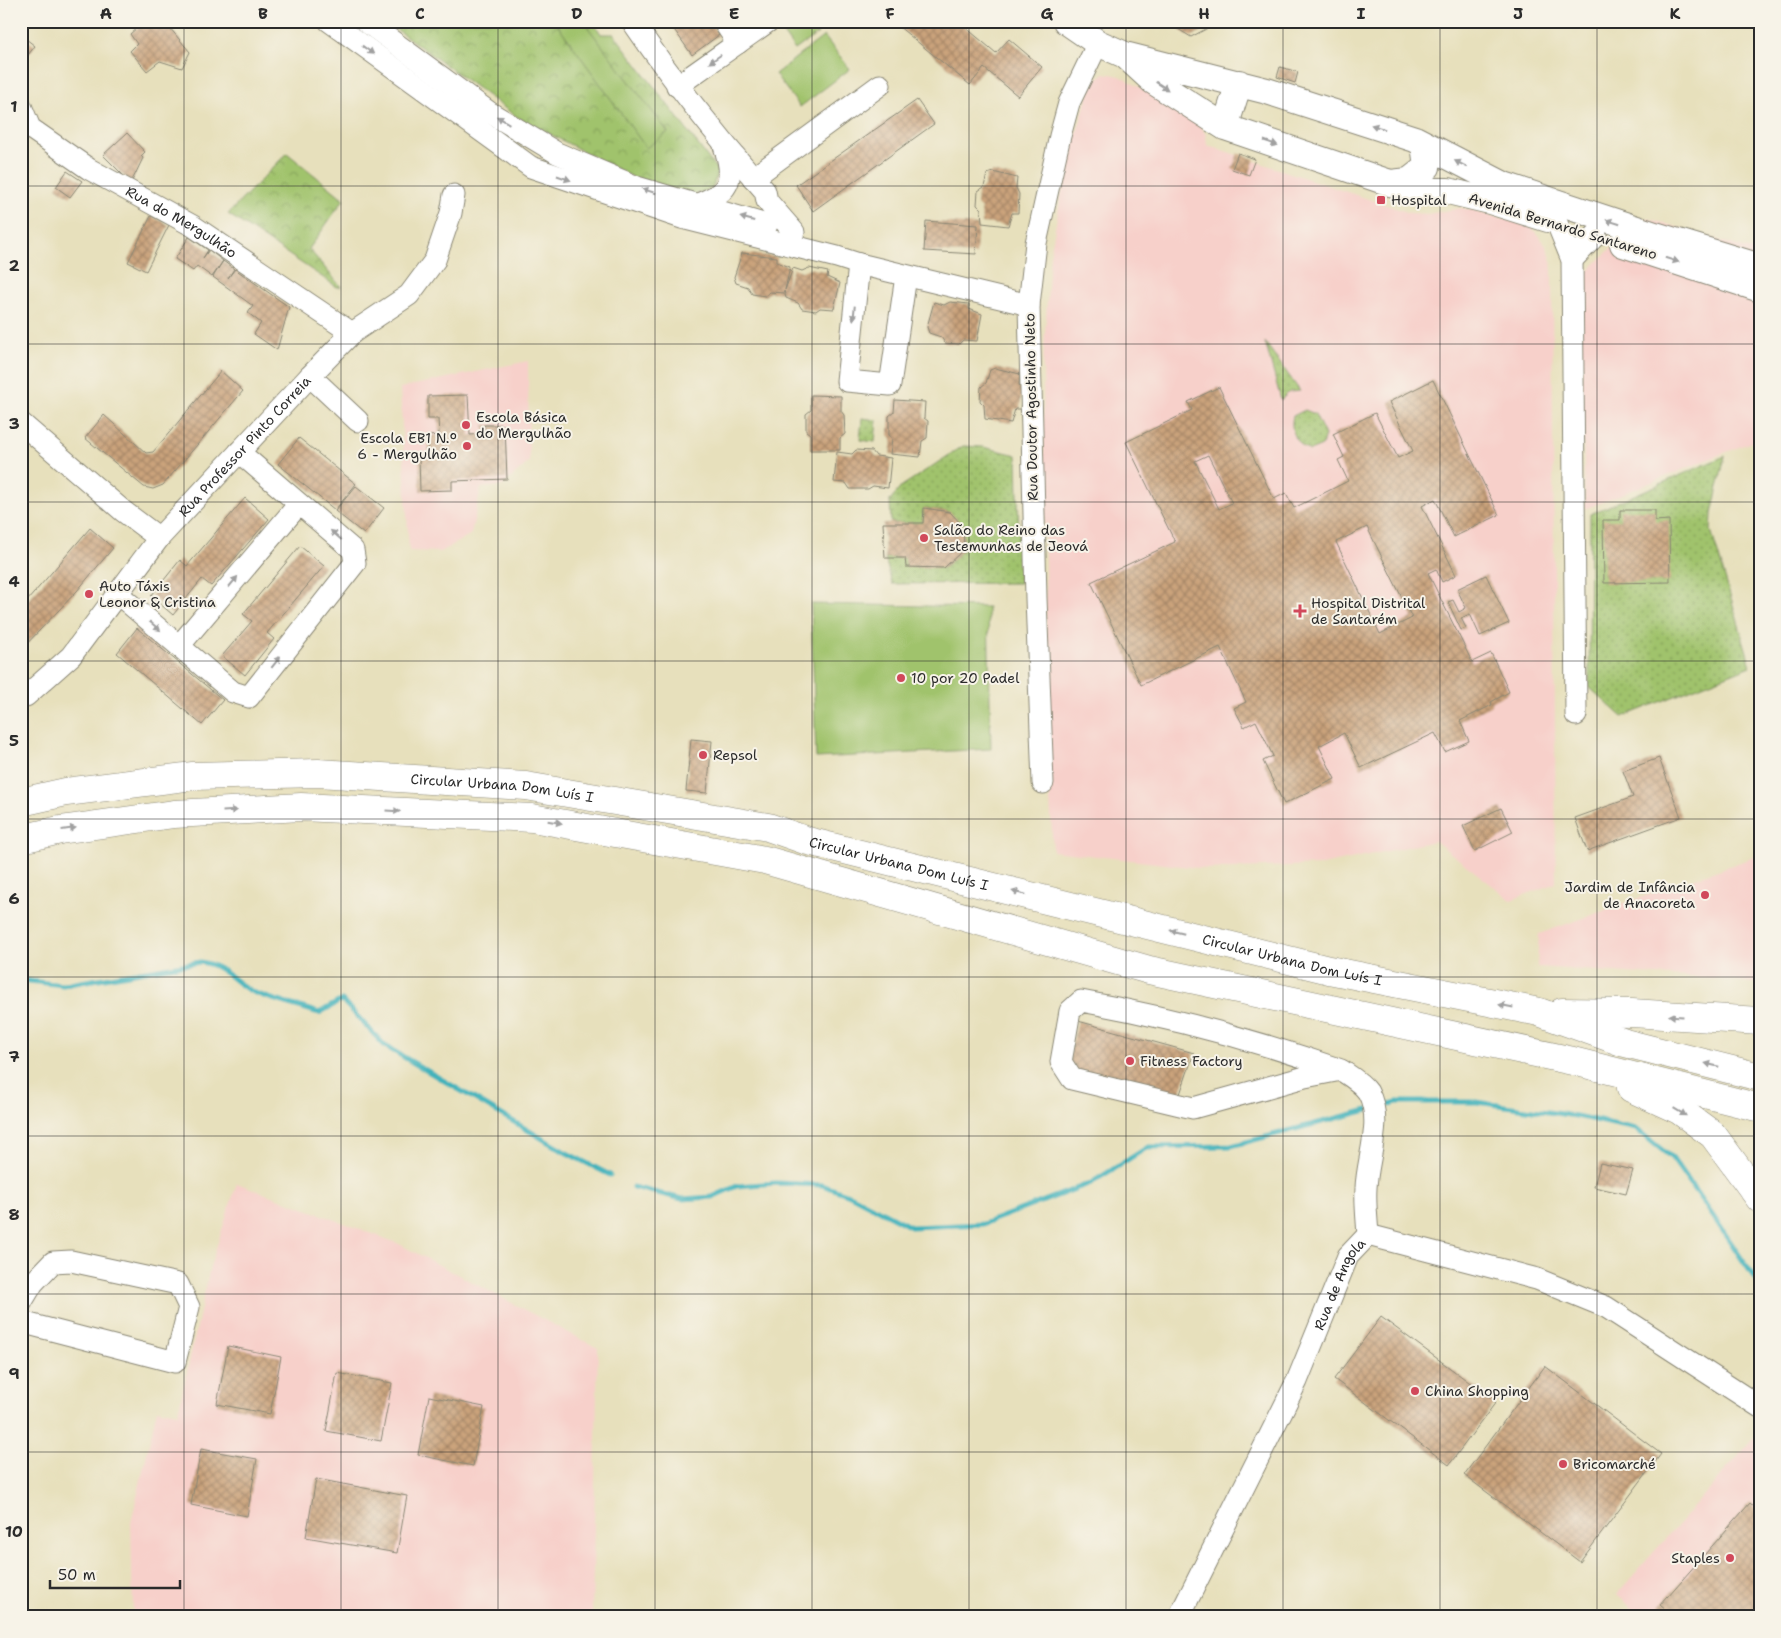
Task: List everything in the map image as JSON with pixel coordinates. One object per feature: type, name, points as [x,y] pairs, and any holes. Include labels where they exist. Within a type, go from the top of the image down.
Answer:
[{"type":"highway","name":"Circular Urbana Dom Luís I","points":[[21,802],[66,792],[193,776],[318,773],[526,786],[768,827],[808,841],[1329,970],[1539,1012],[1625,1043],[1760,1077]]},
{"type":"highway","name":"Circular Urbana Dom Luís I","points":[[21,839],[60,830],[174,814],[300,807],[532,818],[765,860],[1149,970],[1573,1061],[1760,1108]]},
{"type":"highway","points":[[1539,1012],[1632,1013],[1760,1021]]},
{"type":"highway","points":[[1573,1061],[1679,1110],[1713,1135],[1760,1199]]},
{"type":"main road","name":"Avenida Bernardo Santareno","points":[[1066,21],[1098,43],[1124,55],[1239,83],[1424,144],[1512,188],[1760,267]]},
{"type":"main road","name":"Avenida Bernardo Santareno","points":[[1124,55],[1153,81],[1226,127],[1390,183],[1473,197],[1760,289]]},
{"type":"main road","points":[[1226,127],[1239,83]]},
{"type":"main road","points":[[1390,183],[1409,181],[1427,167],[1424,144]]},
{"type":"street","points":[[329,21],[531,167],[682,218],[858,264],[1029,305]]},
{"type":"street","points":[[365,21],[490,112],[557,153],[637,187],[794,232],[813,240],[837,257]]},
{"type":"street","points":[[632,21],[677,86],[724,146],[765,191],[767,201],[794,232]]},
{"type":"street","points":[[723,21],[738,43]]},
{"type":"street","points":[[677,86],[769,21]]},
{"type":"street","name":"Rua Doutor Agostinho Neto","points":[[1043,783],[1029,305],[1036,243],[1060,136],[1069,104],[1098,43]]},
{"type":"street","points":[[753,178],[880,85]]},
{"type":"street","name":"Rua do Mergulhão","points":[[21,106],[25,132],[193,226],[352,333]]},
{"type":"street","points":[[695,205],[711,199],[726,188],[731,171],[724,146]]},
{"type":"street","name":"Rua Professor Pinto Correia","points":[[21,697],[26,696],[71,656],[158,538],[310,376],[352,333],[409,295],[435,260],[451,213],[454,195]]},
{"type":"street","points":[[1557,223],[1572,260],[1576,715]]},
{"type":"street","points":[[1572,260],[1596,235]]},
{"type":"street","points":[[858,264],[847,382],[890,385],[906,276]]},
{"type":"street","points":[[310,376],[358,421]]},
{"type":"street","points":[[21,422],[112,502],[158,538]]},
{"type":"street","points":[[118,594],[233,692],[249,697],[355,563],[353,550],[239,452]]},
{"type":"street","points":[[178,646],[299,504]]},
{"type":"street","points":[[1341,1070],[1272,1086],[1193,1108],[1072,1079],[1061,1062],[1070,1012],[1081,1001],[1137,1011],[1274,1048],[1341,1070],[1355,1079],[1368,1092],[1372,1105],[1373,1151],[1366,1187],[1368,1235]]},
{"type":"street","points":[[1272,1086],[1283,1072],[1286,1061],[1274,1048]]},
{"type":"street","name":"Rua de Angola","points":[[1179,1617],[1297,1382],[1348,1256],[1368,1235],[1537,1279],[1606,1307],[1760,1407]]},
{"type":"street","points":[[21,1303],[34,1283],[53,1262],[71,1261],[178,1284],[189,1307],[175,1362],[21,1322]]},
{"type":"shaded area","name":"Hospital Distrital de Santarém","points":[[1105,73],[1120,76],[1198,121],[1206,135],[1207,145],[1410,213],[1428,214],[1461,208],[1529,226],[1539,235],[1546,246],[1551,257],[1552,272],[1556,883],[1511,900],[1435,841],[1322,865],[1206,869],[1053,851],[1047,747],[1043,364],[1050,256],[1066,169],[1090,89],[1096,79]]},
{"type":"shaded area","points":[[1647,218],[1760,253],[1760,442],[1754,441],[1585,509],[1580,280],[1605,254]]},
{"type":"shaded area","name":"Escola Básica do Mergulhão","points":[[528,361],[529,462],[502,486],[481,488],[471,534],[441,552],[409,551],[400,388]]},
{"type":"shaded area","name":"Jardim de Infância de Anacoreta","points":[[1760,855],[1760,984],[1732,980],[1537,967],[1539,934]]},
{"type":"shaded area","points":[[237,1183],[397,1243],[598,1348],[592,1617],[133,1617],[131,1523],[157,1409],[178,1413],[210,1267]]},
{"type":"shaded area","points":[[1755,1437],[1760,1440],[1760,1617],[1641,1617],[1616,1595]]},
{"type":"green space","points":[[385,21],[593,21],[601,34],[614,34],[718,171],[712,189],[677,200],[517,117]]},
{"type":"green space","points":[[555,21],[583,21],[668,132],[646,148]]},
{"type":"green space","points":[[774,21],[809,21],[818,33],[795,50]]},
{"type":"green space","points":[[824,36],[850,69],[800,107],[775,74]]},
{"type":"green space","points":[[287,153],[344,199],[309,249],[341,287],[337,287],[228,214]]},
{"type":"green space","points":[[1265,342],[1300,391],[1289,392],[1281,400]]},
{"type":"green space","points":[[1305,410],[1315,414],[1325,435],[1322,446],[1310,451],[1301,445],[1295,437],[1292,427],[1293,416]]},
{"type":"green space","points":[[862,418],[877,420],[875,442],[860,440]]},
{"type":"green space","points":[[963,446],[983,447],[1017,455],[1020,583],[892,584],[885,558],[905,558],[906,567],[944,568],[964,549],[963,526],[949,512],[924,508],[923,523],[891,523],[890,500],[902,486]]},
{"type":"green space","points":[[1725,456],[1712,514],[1711,530],[1751,666],[1622,717],[1589,687],[1590,514]]},
{"type":"green space","name":"10 por 20 Padel","points":[[811,604],[988,607],[991,749],[816,758]]},
{"type":"building","points":[[145,21],[149,21],[155,28],[164,21],[190,52],[182,68],[160,61],[147,71],[130,51],[137,44],[130,34]]},
{"type":"building","points":[[668,21],[709,21],[719,35],[692,55]]},
{"type":"building","points":[[892,21],[958,21],[996,53],[1009,39],[1042,67],[1018,96],[984,68],[970,85]]},
{"type":"building","points":[[1165,21],[1221,21],[1191,37]]},
{"type":"building","points":[[21,35],[35,46],[21,64]]},
{"type":"building","points":[[1280,67],[1298,72],[1295,83],[1277,77]]},
{"type":"building","points":[[917,100],[934,124],[813,211],[796,185]]},
{"type":"building","points":[[127,133],[145,152],[141,156],[143,158],[131,183],[103,155]]},
{"type":"building","points":[[1238,153],[1255,159],[1249,175],[1232,169]]},
{"type":"building","points":[[67,171],[82,181],[70,197],[56,187]]},
{"type":"building","points":[[993,172],[1017,178],[1016,188],[1019,194],[1018,213],[1012,213],[1008,226],[982,223],[981,209],[977,205],[978,191],[984,187],[987,174]]},
{"type":"building","points":[[151,216],[169,225],[146,271],[128,262]]},
{"type":"building","points":[[926,221],[978,225],[976,254],[924,251]]},
{"type":"building","points":[[189,237],[208,250],[203,258],[209,250],[223,261],[212,277],[197,266],[193,271],[175,259]]},
{"type":"building","points":[[742,253],[777,257],[777,262],[790,267],[785,290],[793,268],[802,271],[809,268],[828,272],[827,277],[840,283],[834,309],[820,308],[816,311],[802,309],[798,303],[786,298],[784,291],[784,293],[770,292],[765,296],[752,294],[748,287],[736,283],[734,277]]},
{"type":"building","points":[[223,261],[234,269],[228,278],[235,269],[289,307],[277,350],[254,334],[261,323],[248,313],[253,306],[213,277]]},
{"type":"building","points":[[934,302],[944,305],[950,302],[969,304],[969,309],[982,314],[977,341],[963,340],[959,344],[945,343],[941,337],[929,333],[927,327]]},
{"type":"building","points":[[995,368],[1020,374],[1019,384],[1022,390],[1020,409],[1015,409],[1011,423],[985,419],[984,405],[980,401],[981,387],[986,383],[990,370]]},
{"type":"building","points":[[221,371],[243,391],[163,485],[153,489],[144,487],[85,438],[104,415],[146,453],[153,452]]},
{"type":"building","points":[[1433,380],[1499,515],[1454,537],[1435,499],[1422,506],[1456,575],[1442,582],[1436,569],[1428,573],[1472,662],[1491,653],[1509,692],[1491,702],[1492,705],[1460,721],[1469,741],[1445,752],[1435,733],[1361,768],[1344,733],[1319,746],[1335,779],[1284,804],[1263,761],[1273,756],[1256,721],[1244,727],[1234,708],[1246,702],[1220,647],[1141,685],[1091,582],[1175,542],[1126,442],[1192,410],[1188,402],[1219,387],[1274,499],[1286,493],[1294,508],[1348,481],[1338,460],[1344,457],[1333,434],[1375,413],[1398,458],[1413,451],[1389,402]],"holes":[[[1208,455],[1232,503],[1219,509],[1195,461]],[[1367,527],[1412,618],[1380,634],[1336,542]]]},
{"type":"building","name":"Escola EB1 N.º 6 - Mergulhão","points":[[468,395],[470,435],[484,434],[484,425],[505,425],[507,479],[452,481],[452,490],[420,491],[419,457],[429,457],[428,436],[439,435],[438,419],[428,419],[428,396]]},
{"type":"building","points":[[811,395],[841,396],[841,411],[844,415],[845,434],[840,438],[840,450],[810,450],[810,434],[806,431],[806,414],[811,410]]},
{"type":"building","points":[[895,400],[925,402],[924,418],[928,421],[927,438],[922,441],[920,457],[890,454],[892,439],[889,435],[889,416],[894,412]]},
{"type":"building","points":[[299,438],[356,484],[335,510],[278,464]]},
{"type":"building","points":[[856,450],[872,451],[876,456],[891,458],[888,488],[873,486],[868,489],[850,489],[846,483],[834,482],[837,452],[852,454]]},
{"type":"building","points":[[356,486],[384,508],[364,534],[335,511]]},
{"type":"building","points":[[245,498],[269,519],[211,586],[202,579],[173,615],[151,596],[180,560],[187,566]]},
{"type":"building","name":"Salão do Reino das Testemunhas de Jeová","points":[[924,508],[950,512],[963,526],[964,549],[944,568],[906,567],[905,558],[885,558],[883,523],[923,523]]},
{"type":"building","points":[[1620,510],[1655,510],[1655,521],[1669,520],[1670,582],[1604,583],[1603,520],[1620,520]]},
{"type":"building","points":[[90,528],[113,548],[77,591],[21,650],[21,608]]},
{"type":"building","points":[[300,546],[324,566],[267,633],[274,639],[245,675],[222,656],[252,621],[243,614]]},
{"type":"building","points":[[1486,575],[1509,623],[1480,636],[1470,614],[1461,618],[1466,628],[1461,630],[1448,602],[1453,600],[1459,612],[1466,608],[1457,589]]},
{"type":"building","points":[[137,628],[223,700],[202,725],[117,653]]},
{"type":"building","points":[[691,739],[712,741],[707,793],[686,791]]},
{"type":"building","points":[[1659,758],[1681,817],[1587,851],[1575,818],[1633,797],[1623,771]]},
{"type":"building","points":[[1501,808],[1513,832],[1475,851],[1463,826]]},
{"type":"building","name":"Fitness Factory","points":[[1078,1021],[1194,1053],[1179,1097],[1066,1068]]},
{"type":"building","points":[[1600,1163],[1633,1170],[1626,1194],[1594,1187]]},
{"type":"building","name":"China Shopping","points":[[1381,1317],[1496,1402],[1449,1465],[1334,1379]]},
{"type":"building","points":[[228,1346],[281,1357],[270,1414],[217,1404]]},
{"type":"building","name":"Bricomarché","points":[[1545,1366],[1661,1454],[1580,1562],[1464,1475]]},
{"type":"building","points":[[337,1373],[392,1383],[381,1441],[326,1431]]},
{"type":"building","points":[[429,1396],[484,1407],[473,1466],[418,1455]]},
{"type":"building","points":[[201,1449],[257,1459],[247,1516],[191,1505]]},
{"type":"building","points":[[316,1479],[407,1496],[397,1553],[306,1537]]},
{"type":"building","name":"Staples","points":[[1750,1503],[1760,1512],[1760,1617],[1674,1617],[1660,1605]]},
{"type":"waterway","points":[[21,980],[63,985],[200,962],[217,967],[255,993],[319,1013],[342,1000],[385,1046],[565,1152],[610,1175]]},
{"type":"waterway","points":[[1379,1107],[1397,1102],[1477,1102],[1576,1116],[1636,1129],[1672,1158],[1760,1286]]},
{"type":"waterway","points":[[633,1187],[682,1199],[712,1197],[737,1186],[776,1183],[822,1185],[852,1196],[911,1227],[983,1224],[1091,1183],[1148,1147],[1231,1146],[1368,1110]]},
{"type":"place","name":"Hospital","points":[[1381,200]]},
{"type":"place","name":"Escola Básica do Mergulhão","points":[[466,425]]},
{"type":"place","name":"Escola EB1 N.º 6 - Mergulhão","points":[[467,446]]},
{"type":"place","name":"Salão do Reino das Testemunhas de Jeová","points":[[924,538]]},
{"type":"place","name":"Auto Táxis Leonor & Cristina","points":[[89,594]]},
{"type":"place","name":"Hospital Distrital de Santarém","points":[[1300,611]]},
{"type":"place","name":"10 por 20 Padel","points":[[901,678]]},
{"type":"place","name":"Repsol","points":[[703,755]]},
{"type":"place","name":"Jardim de Infância de Anacoreta","points":[[1705,895]]},
{"type":"place","name":"Fitness Factory","points":[[1130,1061]]},
{"type":"place","name":"China Shopping","points":[[1415,1391]]},
{"type":"place","name":"Bricomarché","points":[[1563,1464]]},
{"type":"place","name":"Staples","points":[[1730,1558]]}]
